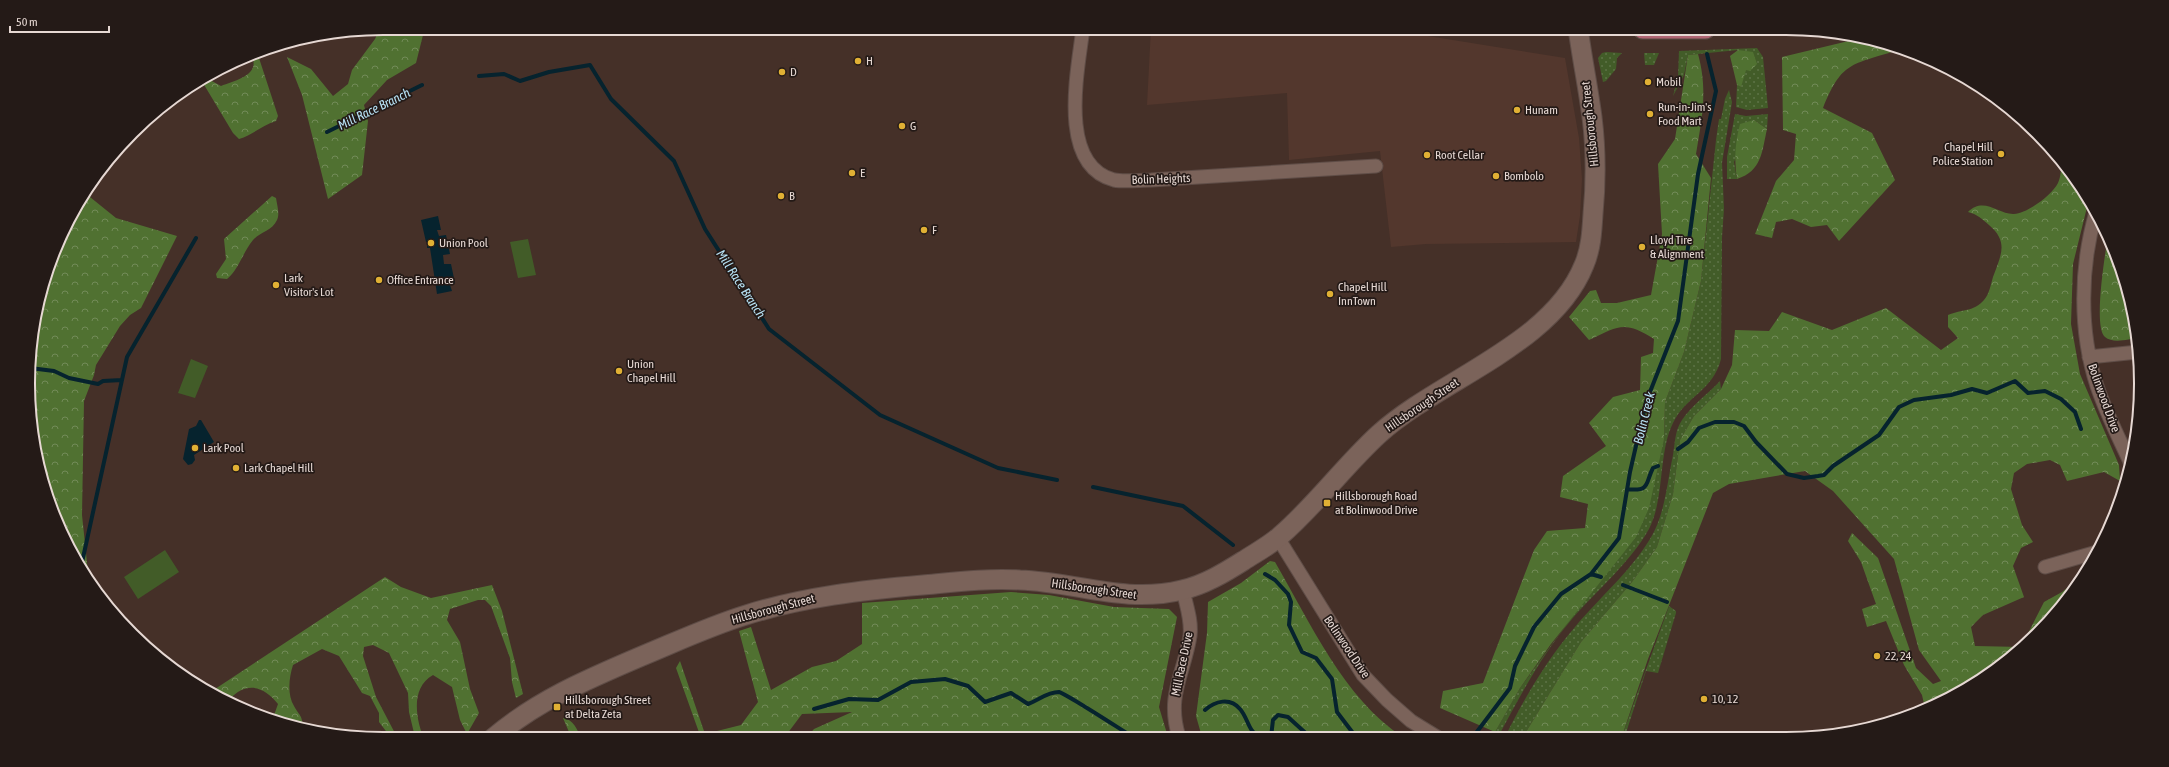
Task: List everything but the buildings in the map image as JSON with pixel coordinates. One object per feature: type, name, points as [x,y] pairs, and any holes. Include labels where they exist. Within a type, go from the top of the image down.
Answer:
[{"type":"street","name":"Bolin Heights","points":[[1082,35],[1075,98],[1078,139],[1090,167],[1114,180],[1151,180],[1376,166]]},
{"type":"street","name":"Hillsborough Street","points":[[500,732],[537,706],[584,680],[729,620],[771,607],[822,596],[978,580],[1019,580],[1052,583],[1118,595],[1135,596],[1183,590],[1211,580],[1232,568],[1278,538],[1379,434],[1414,408],[1501,353],[1533,330],[1571,289],[1580,275],[1592,238],[1595,176],[1592,119],[1579,35]]},
{"type":"street","name":"Bolinwood Drive","points":[[2094,221],[2090,236],[2085,275],[2084,317],[2089,357],[2107,412],[2126,454]]},
{"type":"street","points":[[2089,357],[2132,353]]},
{"type":"street","name":"Bolinwood Drive","points":[[1278,538],[1363,675],[1387,700],[1411,721],[1429,732]]},
{"type":"street","points":[[2046,567],[2089,554]]},
{"type":"street","name":"Mill Race Drive","points":[[1176,732],[1174,724],[1173,706],[1190,635],[1190,621],[1183,590]]},
{"type":"shaded area","points":[[1151,35],[1422,35],[1565,58],[1579,138],[1582,179],[1580,216],[1576,242],[1426,244],[1391,247],[1380,151],[1289,160],[1287,93],[1147,105]]},
{"type":"green space","points":[[377,35],[423,35],[416,63],[387,80],[364,105],[368,121],[362,175],[328,199],[302,95],[287,57],[311,69],[333,96],[348,84],[352,70]]},
{"type":"green space","points":[[1848,41],[1892,52],[1866,60],[1848,68],[1841,74],[1835,83],[1823,108],[1872,133],[1895,180],[1839,241],[1827,225],[1811,227],[1792,219],[1776,222],[1772,238],[1755,234],[1776,181],[1794,160],[1796,134],[1783,130],[1782,57]]},
{"type":"green space","points":[[1757,48],[1763,57],[1768,108],[1747,110],[1736,107],[1737,85],[1741,87],[1738,50],[1688,55],[1684,75],[1673,96],[1678,77],[1679,51]]},
{"type":"green space","points":[[1738,50],[1753,52],[1757,64],[1750,71],[1746,70],[1741,87],[1737,85],[1730,56]]},
{"type":"green space","points":[[1602,53],[1622,53],[1617,58],[1616,69],[1606,81],[1603,82],[1598,58]]},
{"type":"green space","points":[[1644,53],[1659,53],[1654,65],[1645,65]]},
{"type":"green space","points":[[1698,54],[1703,80],[1703,104],[1696,154],[1711,178],[1701,281],[1684,352],[1665,402],[1664,439],[1649,508],[1636,537],[1551,644],[1520,688],[1495,732],[1440,708],[1443,691],[1483,683],[1534,550],[1547,531],[1585,528],[1588,504],[1560,497],[1563,476],[1606,446],[1589,423],[1613,397],[1640,390],[1641,357],[1653,353],[1654,339],[1635,329],[1622,327],[1608,331],[1589,340],[1569,317],[1590,291],[1596,290],[1601,303],[1617,303],[1651,295],[1662,234],[1658,164],[1675,139],[1688,55]]},
{"type":"green space","points":[[259,58],[278,116],[276,121],[239,139],[233,133],[204,85],[211,81],[221,86],[240,79],[250,72],[253,67],[253,61]]},
{"type":"green space","points":[[1729,90],[1732,102],[1722,163],[1724,209],[1722,237],[1721,359],[1712,379],[1685,406],[1673,423],[1665,448],[1657,504],[1649,529],[1623,565],[1561,632],[1532,676],[1501,732],[1495,732],[1520,688],[1579,607],[1664,439],[1665,402],[1684,352],[1701,281],[1716,140],[1719,119],[1721,119],[1725,99]]},
{"type":"green space","points":[[1735,114],[1746,116],[1768,114],[1767,129],[1754,120],[1734,162],[1737,179],[1727,179],[1727,157]]},
{"type":"green space","points":[[1754,120],[1767,129],[1760,159],[1752,171],[1737,179],[1736,151],[1740,124]]},
{"type":"green space","points":[[2061,170],[2087,208],[2073,264],[2071,324],[2080,374],[2119,465],[2120,481],[2104,472],[2067,481],[2060,465],[2050,460],[2027,464],[2014,473],[2011,489],[2022,525],[2033,542],[2021,548],[2013,566],[2024,597],[1983,615],[1971,627],[1975,646],[2014,647],[1998,660],[1960,685],[1924,703],[1922,695],[1904,665],[1886,621],[1867,627],[1862,609],[1876,604],[1861,562],[1848,541],[1852,533],[1878,558],[1916,668],[1933,684],[1941,681],[1919,650],[1894,559],[1833,491],[1805,471],[1729,484],[1713,493],[1648,659],[1623,732],[1526,732],[1581,642],[1632,582],[1657,547],[1673,494],[1680,440],[1694,416],[1721,389],[1732,365],[1735,330],[1769,331],[1782,312],[1832,330],[1886,308],[1941,350],[1958,338],[1948,327],[1948,315],[1976,307],[1986,298],[2001,255],[2001,243],[1995,231],[1979,217],[1968,212],[1980,206],[1986,206],[2008,214],[2020,213],[2039,203],[2051,193],[2060,178]]},
{"type":"green space","points":[[272,196],[276,198],[278,209],[278,218],[275,224],[253,240],[235,270],[227,279],[217,278],[216,274],[226,259],[224,239]]},
{"type":"green space","points":[[90,197],[116,218],[177,236],[141,308],[130,315],[120,326],[96,365],[94,375],[84,401],[82,515],[87,567],[71,538],[53,496],[38,429],[35,384],[38,338],[53,271],[71,229]]},
{"type":"green space","points":[[528,239],[536,275],[518,278],[510,242]]},
{"type":"green space","points":[[2106,248],[2116,271],[2131,339],[2108,339],[2102,331],[2100,306]]},
{"type":"green space","points":[[191,359],[208,366],[195,398],[178,393]]},
{"type":"green space","points":[[1720,381],[1721,389],[1694,416],[1680,440],[1673,494],[1657,547],[1632,582],[1581,642],[1526,732],[1508,732],[1528,694],[1555,652],[1584,616],[1633,563],[1650,539],[1659,520],[1662,509],[1678,428],[1690,409]]},
{"type":"green space","points":[[165,550],[179,572],[138,599],[124,577]]},
{"type":"green space","points":[[1270,561],[1275,562],[1315,634],[1346,681],[1363,702],[1382,721],[1396,732],[1201,732],[1196,716],[1207,633],[1208,602],[1241,583]]},
{"type":"green space","points":[[385,577],[401,587],[431,598],[492,585],[502,611],[523,694],[516,698],[512,682],[510,658],[491,606],[485,600],[478,600],[450,609],[447,620],[460,642],[470,689],[479,713],[468,732],[466,732],[460,720],[452,687],[433,675],[421,688],[418,696],[417,713],[421,732],[414,732],[409,712],[408,693],[389,653],[373,645],[364,647],[363,656],[376,697],[394,732],[387,732],[379,722],[379,713],[370,696],[362,693],[339,656],[322,649],[293,665],[289,686],[290,697],[303,722],[274,715],[278,704],[267,693],[261,690],[249,688],[236,693],[232,697],[216,689]]},
{"type":"green space","points":[[2068,587],[2048,613],[2028,634],[2044,602]]},
{"type":"green space","points":[[1011,592],[1049,595],[1114,607],[1169,609],[1177,617],[1159,707],[1166,732],[811,732],[814,729],[852,712],[802,714],[788,732],[713,732],[741,725],[758,702],[739,631],[751,627],[771,690],[812,667],[836,661],[862,644],[862,603]]},
{"type":"green space","points":[[1669,606],[1676,611],[1676,613],[1658,673],[1646,671],[1626,732],[1623,732]]},
{"type":"green space","points":[[680,661],[704,732],[699,732],[676,668]]},
{"type":"green space","points":[[563,718],[570,720],[578,732],[569,732]]},
{"type":"water","points":[[438,216],[441,230],[437,230],[439,236],[446,235],[450,254],[443,255],[444,264],[451,264],[455,283],[450,285],[452,291],[437,294],[430,248],[427,248],[427,242],[421,220]]},
{"type":"water","name":"Lark Pool","points":[[199,420],[201,420],[214,442],[194,455],[195,460],[192,464],[188,465],[183,459],[189,429],[196,426]]},
{"type":"waterway","name":"Bolin Creek","points":[[1477,732],[1510,688],[1515,666],[1534,627],[1561,594],[1591,574],[1619,538],[1630,472],[1646,402],[1678,321],[1698,174],[1716,91],[1707,54]]},
{"type":"waterway","name":"Mill Race Branch","points":[[479,76],[504,74],[520,81],[549,72],[590,65],[611,99],[674,161],[705,229],[769,329],[880,415],[998,468],[1057,480]]},
{"type":"waterway","name":"Mill Race Branch","points":[[327,132],[422,85]]},
{"type":"waterway","points":[[83,559],[127,357],[196,238]]},
{"type":"waterway","points":[[36,369],[54,371],[69,378],[98,384],[103,381],[122,380]]},
{"type":"waterway","points":[[1678,449],[1688,442],[1699,428],[1715,422],[1734,422],[1744,426],[1756,442],[1787,474],[1804,478],[1824,475],[1833,466],[1879,435],[1899,407],[1914,400],[1951,395],[1972,389],[1987,393],[2015,381],[2028,393],[2045,391],[2061,399],[2075,412],[2081,429]]},
{"type":"waterway","points":[[1627,489],[1635,490],[1644,488],[1653,468],[1658,466]]},
{"type":"waterway","name":"Mill Race Branch","points":[[1093,487],[1183,506],[1233,545]]},
{"type":"waterway","points":[[1265,574],[1275,580],[1288,594],[1291,602],[1289,625],[1302,652],[1316,658],[1332,679],[1337,712],[1352,732]]},
{"type":"waterway","points":[[1591,574],[1601,577]]},
{"type":"waterway","points":[[1623,585],[1667,602]]},
{"type":"waterway","points":[[814,709],[849,699],[878,700],[911,682],[945,679],[968,686],[985,702],[1011,693],[1028,704],[1047,695],[1059,692],[1125,732]]},
{"type":"waterway","points":[[1205,710],[1213,704],[1222,702],[1232,703],[1240,709],[1254,732]]},
{"type":"waterway","points":[[1272,732],[1273,720],[1278,715],[1288,717],[1304,732]]},
{"type":"place","name":"H","points":[[858,61]]},
{"type":"place","name":"D","points":[[782,72]]},
{"type":"place","name":"Mobil","points":[[1648,82]]},
{"type":"place","name":"Hunam","points":[[1517,110]]},
{"type":"place","name":"Run-in-Jim's Food Mart","points":[[1650,114]]},
{"type":"place","name":"G","points":[[902,126]]},
{"type":"place","name":"Chapel Hill Police Station","points":[[2001,154]]},
{"type":"place","name":"Root Cellar","points":[[1427,155]]},
{"type":"place","name":"E","points":[[852,173]]},
{"type":"place","name":"Bombolo","points":[[1496,176]]},
{"type":"place","name":"B","points":[[781,196]]},
{"type":"place","name":"F","points":[[924,230]]},
{"type":"place","name":"Union Pool","points":[[431,243]]},
{"type":"place","name":"Lloyd Tire & Alignment","points":[[1642,247]]},
{"type":"place","name":"Office Entrance","points":[[379,280]]},
{"type":"place","name":"Lark Visitor's Lot","points":[[276,285]]},
{"type":"place","name":"Chapel Hill InnTown","points":[[1330,294]]},
{"type":"place","name":"Union Chapel Hill","points":[[619,371]]},
{"type":"place","name":"Lark Pool","points":[[195,448]]},
{"type":"place","name":"Lark Chapel Hill","points":[[236,468]]},
{"type":"place","name":"Hillsborough Road at Bolinwood Drive","points":[[1327,503]]},
{"type":"place","name":"22, 24","points":[[1877,656]]},
{"type":"place","name":"10, 12","points":[[1704,699]]},
{"type":"place","name":"Hillsborough Street at Delta Zeta","points":[[557,707]]}]
